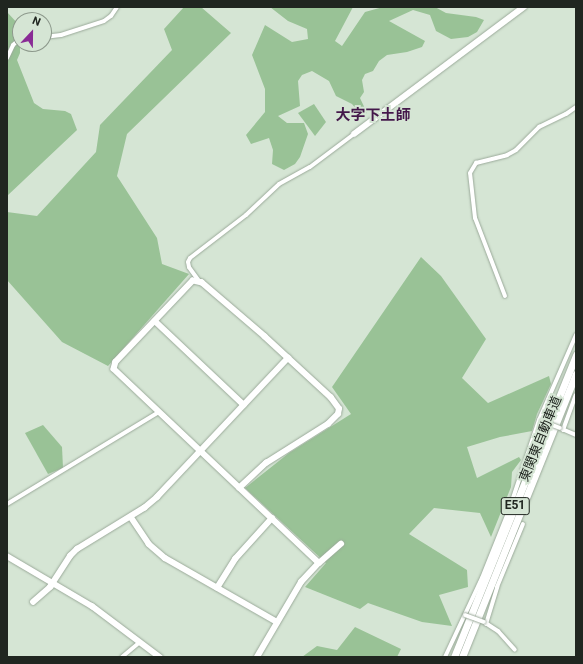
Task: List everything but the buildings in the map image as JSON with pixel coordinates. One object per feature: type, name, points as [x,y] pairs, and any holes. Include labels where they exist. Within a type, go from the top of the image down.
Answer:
[{"type":"highway","name":"東関東自動車道","points":[[454,657],[576,355]]},
{"type":"highway","name":"東関東自動車道","points":[[462,657],[576,374]]},
{"type":"street","points":[[52,36],[61,35],[104,21],[111,16],[117,7]]},
{"type":"street","points":[[239,488],[261,467],[328,424],[339,412],[338,406],[288,358],[199,281],[189,268],[188,262],[190,258],[246,215],[279,184],[310,167],[524,7]]},
{"type":"street","points":[[7,58],[12,47]]},
{"type":"street","points":[[504,296],[476,218],[470,173],[476,163],[507,155],[516,150],[539,127],[566,114],[576,107]]},
{"type":"street","points":[[199,281],[191,282],[116,362],[114,369],[319,563]]},
{"type":"street","points":[[155,321],[244,405]]},
{"type":"street","points":[[445,657],[482,578],[540,420],[576,335]]},
{"type":"street","points":[[33,602],[54,582],[70,556],[77,549],[131,516],[157,497],[288,358]]},
{"type":"street","points":[[561,429],[576,395]]},
{"type":"street","points":[[7,504],[159,412]]},
{"type":"street","points":[[540,420],[576,435]]},
{"type":"street","points":[[131,516],[142,534],[157,552],[173,564],[277,622]]},
{"type":"street","points":[[217,588],[238,555],[272,518]]},
{"type":"street","points":[[485,623],[497,587],[522,524]]},
{"type":"street","points":[[257,657],[301,582],[319,563],[341,544]]},
{"type":"street","points":[[7,556],[54,582],[92,606],[160,657]]},
{"type":"street","points":[[465,615],[485,623],[498,631],[515,650]]},
{"type":"street","points":[[122,657],[140,642]]},
{"type":"green space","points":[[184,7],[201,7],[231,33],[127,134],[117,176],[157,238],[162,264],[189,274],[108,366],[62,342],[7,280],[7,212],[37,216],[96,152],[100,125],[172,50],[164,29]]},
{"type":"green space","points":[[270,7],[353,7],[335,41],[342,46],[365,12],[383,7],[435,7],[446,13],[476,17],[484,20],[477,32],[468,37],[451,39],[436,31],[430,15],[413,10],[389,21],[425,41],[422,47],[407,52],[387,55],[379,61],[373,71],[365,74],[362,80],[364,92],[360,98],[367,113],[362,116],[352,104],[336,96],[329,81],[312,71],[302,75],[298,81],[300,106],[278,116],[287,123],[304,123],[308,134],[300,157],[295,164],[284,170],[272,164],[273,150],[269,138],[251,144],[246,135],[265,112],[265,89],[252,55],[265,25],[292,42],[308,39],[307,29],[288,21]]},
{"type":"green space","points":[[7,12],[12,17],[12,52],[20,52],[17,60],[34,103],[43,109],[65,111],[71,114],[77,130],[7,196]]},
{"type":"green space","points":[[314,104],[326,122],[315,136],[298,113]]},
{"type":"green space","points":[[421,257],[441,276],[486,339],[462,378],[488,403],[549,376],[551,384],[537,414],[532,431],[500,437],[467,447],[477,478],[519,457],[521,460],[512,472],[511,487],[491,537],[480,513],[434,508],[409,534],[467,570],[468,587],[439,595],[452,626],[422,622],[368,603],[360,609],[305,587],[326,563],[245,488],[289,453],[351,414],[332,387]]},
{"type":"green space","points":[[43,425],[62,447],[63,468],[48,474],[25,433]]},
{"type":"green space","points":[[355,627],[401,649],[397,657],[302,657],[317,646],[337,650]]},
{"type":"district","name":"大字下土師","points":[[373,116]]}]
